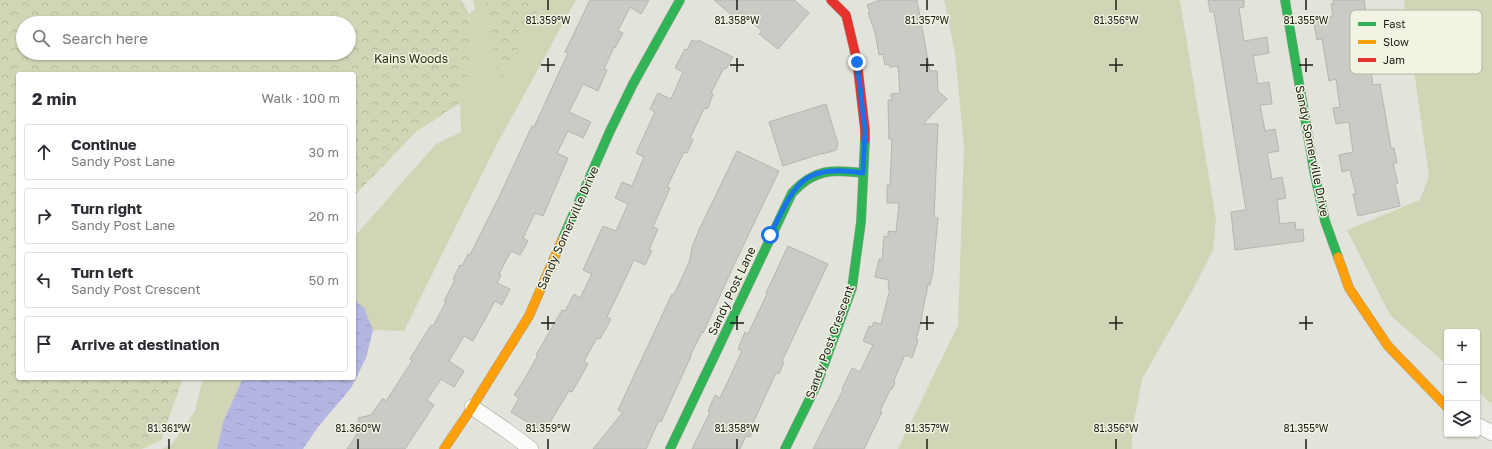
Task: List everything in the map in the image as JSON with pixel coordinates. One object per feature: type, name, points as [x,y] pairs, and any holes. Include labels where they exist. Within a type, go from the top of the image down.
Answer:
[{"type":"street","name":"Sandy Somerville Drive","points":[[444,449],[529,316],[626,98],[680,0]]},
{"type":"street","name":"Sandy Post Crescent","points":[[785,449],[817,384],[852,288],[861,222],[865,130],[857,62],[846,15],[831,0]]},
{"type":"street","name":"Sandy Somerville Drive","points":[[1285,0],[1314,171],[1325,221],[1349,288],[1388,346],[1444,404]]},
{"type":"street","name":"Sandy Post Lane","points":[[670,449],[792,193],[807,178],[819,172],[849,171],[863,173]]},
{"type":"street","points":[[472,407],[531,449]]},
{"type":"street","points":[[1480,427],[1492,433]]},
{"type":"green space","name":"Kains Woods","points":[[0,0],[461,0],[469,14],[473,59],[460,103],[417,131],[356,194],[356,72],[16,72],[16,380],[182,380],[161,440],[142,449],[0,449]]},
{"type":"green space","points":[[473,0],[576,0],[496,146],[404,331],[373,330],[356,322],[356,235],[436,144],[461,132],[460,103],[473,59],[469,14],[475,9]]},
{"type":"green space","points":[[485,0],[544,0],[500,82]]},
{"type":"green space","points":[[944,0],[1180,0],[1216,220],[1213,250],[1190,295],[1142,379],[1132,431],[1132,449],[898,449],[958,325],[964,147],[955,53]]},
{"type":"green space","points":[[1404,0],[1492,0],[1492,404],[1480,394],[1480,329],[1444,329],[1444,362],[1390,315],[1347,230],[1420,200],[1429,176],[1415,74],[1482,74],[1482,10],[1405,10]]},
{"type":"green space","points":[[203,380],[242,380],[223,422],[217,449],[162,449],[172,444],[195,411]]},
{"type":"water","points":[[356,302],[364,308],[373,330],[366,358],[356,378]]},
{"type":"water","points":[[242,380],[355,380],[351,388],[318,427],[303,449],[217,449],[223,422]]},
{"type":"building","points":[[590,0],[649,0],[641,14],[630,7],[618,31],[623,33],[615,48],[614,47],[604,69],[607,70],[598,91],[583,84],[569,112],[591,122],[583,138],[568,131],[557,153],[568,158],[543,216],[535,213],[523,238],[528,241],[520,255],[511,251],[499,274],[501,275],[497,283],[510,289],[502,305],[495,301],[473,341],[464,336],[449,361],[464,371],[454,387],[441,379],[427,400],[434,405],[405,449],[347,449],[360,429],[358,418],[371,415],[383,398],[386,401],[412,361],[410,359],[431,325],[433,326],[446,302],[444,301],[455,280],[453,279],[460,265],[462,266],[468,254],[470,255],[532,126],[534,127],[568,53],[565,52]]},
{"type":"building","points":[[714,0],[794,0],[809,13],[778,49],[759,34],[762,31],[740,12],[735,18]]},
{"type":"building","points":[[880,0],[917,0],[930,71],[937,71],[938,91],[947,99],[923,124],[938,124],[934,218],[938,218],[933,272],[930,285],[928,285],[922,319],[916,339],[918,340],[912,358],[905,355],[894,380],[895,382],[892,389],[890,390],[880,411],[882,412],[864,449],[813,449],[843,390],[842,389],[852,368],[860,372],[873,345],[863,341],[869,326],[872,327],[874,322],[881,324],[890,289],[888,289],[889,280],[875,277],[879,259],[882,260],[884,236],[888,237],[888,231],[896,232],[899,203],[887,203],[887,185],[890,185],[892,139],[889,139],[888,100],[892,100],[891,94],[900,93],[898,66],[890,67],[889,64],[885,65],[883,54],[879,55],[875,32],[868,13],[870,12],[867,5]]},
{"type":"building","points":[[1208,0],[1244,0],[1244,7],[1239,8],[1244,41],[1267,37],[1269,53],[1253,56],[1258,84],[1269,82],[1272,104],[1260,105],[1265,131],[1275,129],[1279,151],[1267,153],[1272,179],[1282,177],[1286,198],[1277,200],[1280,224],[1295,222],[1296,230],[1303,229],[1304,241],[1235,250],[1231,212],[1246,210],[1214,12],[1210,12]]},
{"type":"building","points":[[1333,0],[1364,0],[1366,10],[1350,10],[1350,74],[1371,74],[1373,85],[1380,84],[1391,148],[1394,148],[1397,163],[1393,163],[1398,183],[1395,184],[1400,206],[1358,216],[1353,194],[1356,194],[1350,170],[1342,172],[1339,155],[1353,152],[1349,122],[1336,124],[1333,108],[1340,107],[1336,79],[1329,81],[1322,39],[1317,40],[1313,19],[1333,16],[1331,4],[1334,4]]},
{"type":"building","points":[[692,40],[697,42],[698,40],[733,57],[726,69],[724,68],[711,93],[713,94],[708,108],[704,109],[690,138],[693,140],[687,153],[684,152],[667,187],[670,188],[653,227],[658,229],[649,250],[652,251],[645,265],[634,260],[607,317],[611,319],[600,339],[597,338],[584,361],[588,364],[572,392],[569,391],[544,432],[511,412],[519,398],[514,395],[524,380],[538,355],[536,355],[562,310],[565,311],[574,294],[580,298],[592,274],[583,270],[603,226],[616,231],[628,204],[615,198],[622,182],[632,186],[644,157],[636,153],[655,112],[650,109],[658,93],[671,99],[683,72],[675,68],[685,49],[687,50]]},
{"type":"building","points":[[826,104],[838,144],[836,150],[783,166],[769,122]]},
{"type":"building","points":[[737,151],[779,171],[703,333],[702,332],[690,356],[661,422],[659,420],[646,449],[593,449],[623,412],[618,410],[672,294],[674,295],[690,260],[692,247],[699,230]]},
{"type":"building","points":[[788,246],[828,264],[782,361],[784,362],[779,374],[776,373],[753,423],[756,424],[750,437],[746,436],[740,449],[692,449],[710,412],[708,411],[715,395],[720,398],[742,351],[738,349],[745,332],[748,334]]},
{"type":"traffic: fast","points":[[562,240],[610,131],[633,84],[680,0]]},
{"type":"traffic: fast","points":[[1285,0],[1314,171],[1325,221],[1338,257]]},
{"type":"traffic: fast","points":[[785,449],[817,384],[852,288],[861,222],[865,140]]},
{"type":"traffic: fast","points":[[670,449],[792,193],[808,179],[824,172],[842,171],[863,173]]},
{"type":"traffic: slow","points":[[444,449],[529,316],[562,240]]},
{"type":"traffic: slow","points":[[1338,257],[1349,288],[1388,346],[1444,404]]},
{"type":"traffic: jam","points":[[831,0],[846,15],[857,61],[865,140]]},
{"type":"route","points":[[770,235],[792,193],[799,184],[807,178],[819,172],[849,171],[863,173],[865,130],[857,62]]}]
